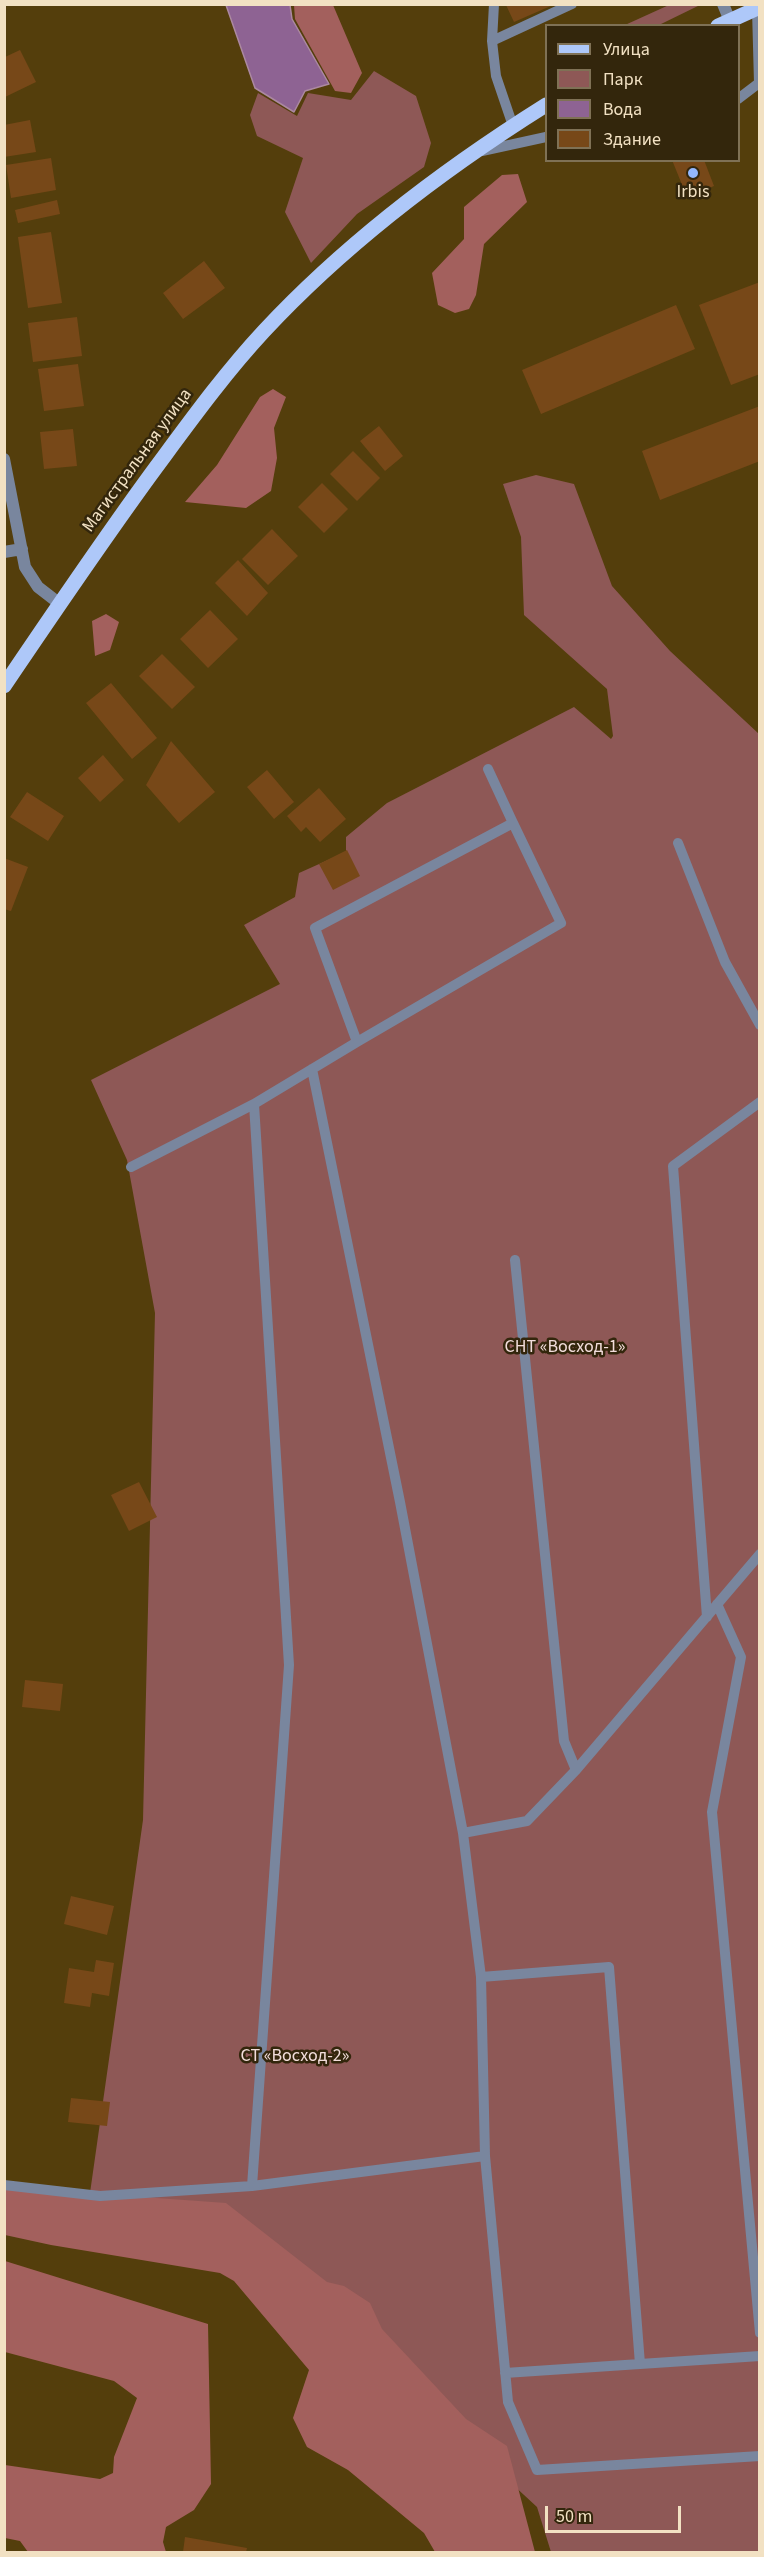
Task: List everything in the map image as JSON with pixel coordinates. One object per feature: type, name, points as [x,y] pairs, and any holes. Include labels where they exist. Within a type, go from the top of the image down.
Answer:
[{"type":"main road","points":[[724,23],[758,8]]},
{"type":"main road","name":"Магистральная улица","points":[[4,686],[201,406],[263,332],[321,273],[372,229],[473,153],[545,106]]},
{"type":"street","points":[[723,4],[724,23]]},
{"type":"street","points":[[4,459],[25,567],[38,587],[60,604]]},
{"type":"street","points":[[4,552],[22,549]]},
{"type":"lane","points":[[494,4],[492,41],[496,76],[513,126]]},
{"type":"lane","points":[[492,41],[572,4]]},
{"type":"lane","points":[[740,97],[759,83],[758,8]]},
{"type":"lane","points":[[473,153],[545,137]]},
{"type":"lane","points":[[131,1167],[254,1104],[561,923],[488,769]]},
{"type":"lane","points":[[357,1042],[315,928],[513,823]]},
{"type":"lane","points":[[678,843],[725,962],[759,1024]]},
{"type":"lane","points":[[312,1069],[400,1502],[463,1833],[481,1977],[485,2156],[508,2402],[537,2470],[759,2456]]},
{"type":"lane","points":[[707,1617],[673,1166],[759,1101]]},
{"type":"lane","points":[[252,2186],[289,1665],[254,1104]]},
{"type":"lane","points":[[515,1260],[564,1741],[576,1770]]},
{"type":"lane","points":[[463,1833],[527,1821],[576,1770],[759,1554]]},
{"type":"lane","points":[[717,1604],[741,1657],[712,1812],[759,2333]]},
{"type":"lane","points":[[481,1977],[609,1967],[640,2364]]},
{"type":"lane","points":[[4,2185],[100,2196],[252,2186],[485,2156]]},
{"type":"lane","points":[[505,2373],[759,2356]]},
{"type":"green space","points":[[669,5],[700,5],[661,24],[627,24]]},
{"type":"green space","points":[[374,71],[416,96],[431,143],[424,167],[357,214],[311,263],[285,212],[303,158],[257,136],[250,115],[258,93],[297,116],[308,93],[351,100]]},
{"type":"green space","points":[[536,475],[574,484],[612,586],[670,651],[759,734],[759,2552],[551,2552],[537,2507],[236,2229],[89,2200],[143,1820],[155,1313],[127,1160],[91,1080],[280,984],[244,925],[295,897],[299,873],[346,852],[346,837],[387,803],[574,707],[611,739],[613,736],[607,689],[524,615],[521,537],[503,484]]},
{"type":"shaded area","points":[[294,5],[333,5],[362,73],[351,93],[335,91],[295,19]]},
{"type":"shaded area","points":[[518,174],[527,202],[484,244],[476,295],[469,309],[455,313],[438,305],[432,273],[464,239],[464,207],[502,175]]},
{"type":"shaded area","points":[[273,389],[286,397],[274,428],[277,458],[271,491],[246,508],[185,502],[217,465],[260,397]]},
{"type":"shaded area","points":[[106,614],[119,622],[110,650],[95,656],[92,621]]},
{"type":"shaded area","points":[[4,2187],[226,2203],[327,2282],[344,2286],[370,2303],[382,2329],[466,2419],[507,2446],[535,2552],[435,2552],[424,2533],[348,2470],[307,2447],[293,2418],[309,2370],[234,2281],[220,2273],[51,2245],[5,2235]]},
{"type":"shaded area","points":[[5,2261],[208,2324],[211,2484],[194,2510],[166,2527],[163,2542],[166,2552],[28,2552],[20,2541],[5,2538],[5,2465],[100,2479],[113,2473],[114,2457],[137,2398],[114,2381],[5,2352]]},
{"type":"water","points":[[226,5],[290,5],[292,19],[329,84],[305,91],[294,112],[255,88]]},
{"type":"building","points":[[506,5],[553,5],[514,22]]},
{"type":"building","points":[[20,50],[36,82],[5,97],[5,57]]},
{"type":"building","points":[[30,120],[36,152],[4,157],[4,125]]},
{"type":"building","points":[[51,158],[56,190],[11,198],[6,165]]},
{"type":"building","name":"Irbis","points":[[673,162],[705,162],[714,186],[687,197]]},
{"type":"building","points":[[57,200],[60,214],[18,223],[15,210]]},
{"type":"building","points":[[51,232],[62,303],[28,308],[18,237]]},
{"type":"building","points":[[204,261],[225,288],[183,319],[163,293]]},
{"type":"building","points":[[760,282],[760,374],[731,385],[699,305]]},
{"type":"building","points":[[676,305],[695,349],[541,414],[522,370]]},
{"type":"building","points":[[77,317],[82,356],[33,362],[28,323]]},
{"type":"building","points":[[78,364],[84,406],[44,411],[38,369]]},
{"type":"building","points":[[760,406],[760,461],[660,500],[642,451]]},
{"type":"building","points":[[379,426],[403,456],[385,471],[360,441]]},
{"type":"building","points":[[73,429],[77,466],[44,469],[40,432]]},
{"type":"building","points":[[353,451],[380,478],[357,501],[330,474]]},
{"type":"building","points":[[322,483],[348,509],[324,533],[298,507]]},
{"type":"building","points":[[272,529],[298,556],[268,585],[242,559]]},
{"type":"building","points":[[238,560],[268,593],[247,616],[215,583]]},
{"type":"building","points":[[210,610],[238,639],[208,668],[180,639]]},
{"type":"building","points":[[162,654],[195,687],[172,709],[139,676]]},
{"type":"building","points":[[111,683],[157,738],[132,759],[86,703]]},
{"type":"building","points":[[171,741],[215,792],[179,823],[146,785]]},
{"type":"building","points":[[103,755],[124,780],[100,802],[78,778]]},
{"type":"building","points":[[267,770],[294,802],[274,819],[247,787]]},
{"type":"building","points":[[319,788],[346,819],[320,842],[306,827],[301,832],[287,816]]},
{"type":"building","points":[[27,792],[64,816],[48,841],[10,817]]},
{"type":"building","points":[[347,850],[360,876],[333,890],[319,864]]},
{"type":"building","points":[[4,858],[28,867],[11,911],[4,909]]},
{"type":"building","points":[[139,1482],[157,1517],[129,1531],[111,1495]]},
{"type":"building","points":[[25,1680],[63,1684],[60,1711],[22,1707]]},
{"type":"building","points":[[71,1896],[114,1906],[107,1935],[64,1924]]},
{"type":"building","points":[[96,1960],[114,1963],[109,1996],[92,1993],[90,2007],[64,2003],[69,1968],[94,1972]]},
{"type":"building","points":[[71,2098],[110,2102],[107,2126],[68,2122]]},
{"type":"building","points":[[185,2537],[247,2548],[246,2552],[183,2552]]},
{"type":"place","name":"Irbis","points":[[693,173]]},
{"type":"park label","name":"СНТ «Восход-1»","points":[[565,1348]]},
{"type":"park label","name":"СТ «Восход-2»","points":[[295,2057]]}]
